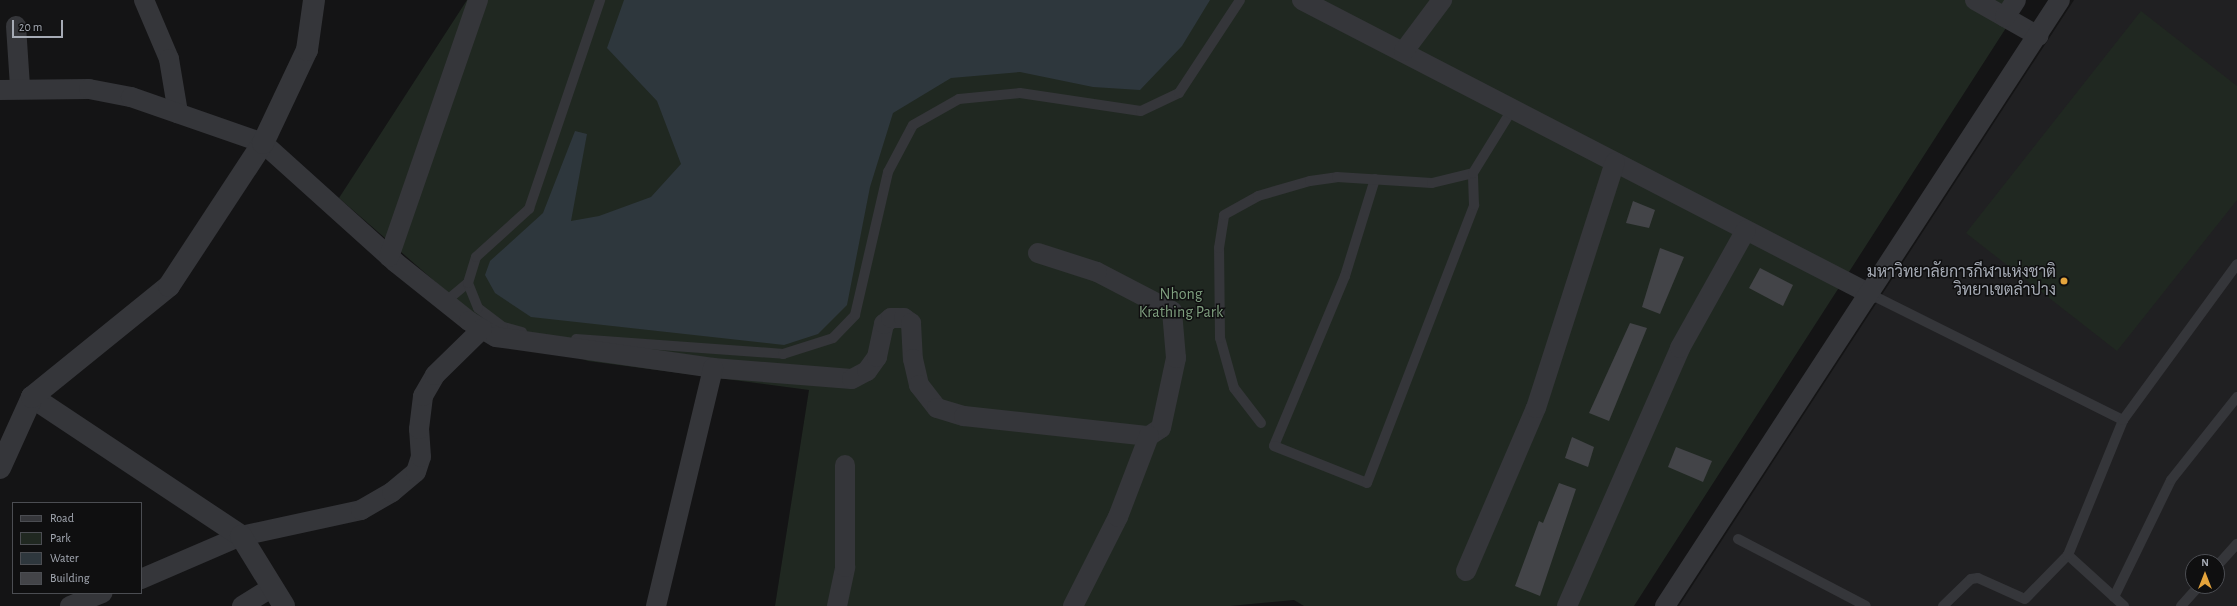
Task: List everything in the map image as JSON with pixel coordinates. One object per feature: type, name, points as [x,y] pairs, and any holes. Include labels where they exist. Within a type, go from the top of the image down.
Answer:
[{"type":"street","points":[[144,0],[169,59],[178,113]]},
{"type":"street","points":[[0,468],[32,397],[169,286],[263,143],[307,50],[314,0]]},
{"type":"street","points":[[389,257],[478,0]]},
{"type":"street","points":[[1302,0],[1870,294]]},
{"type":"street","points":[[1404,52],[1442,0]]},
{"type":"street","points":[[1975,0],[2038,36]]},
{"type":"street","points":[[2005,17],[2016,0]]},
{"type":"street","points":[[1666,606],[2060,0]]},
{"type":"street","points":[[16,26],[20,87]]},
{"type":"street","points":[[0,90],[20,87],[89,89],[131,97],[263,143],[389,257],[445,302],[482,329],[496,337],[713,368],[852,380],[867,371],[877,358],[884,324],[891,318],[904,318],[911,323],[913,359],[919,384],[937,408],[964,416],[1149,436]]},
{"type":"street","points":[[1466,571],[1536,408],[1615,162]]},
{"type":"street","points":[[1567,606],[1680,348],[1746,230]]},
{"type":"street","points":[[1038,253],[1097,272],[1172,311],[1176,358],[1169,398],[1161,428],[1149,436],[1118,517],[1073,606]]},
{"type":"street","points":[[142,579],[241,536],[361,510],[416,472],[421,457],[419,429],[423,396],[435,375],[482,329]]},
{"type":"street","points":[[656,606],[713,368]]},
{"type":"street","points":[[32,397],[241,536],[284,606]]},
{"type":"street","points":[[838,606],[845,567],[845,465]]},
{"type":"street","points":[[242,606],[272,587]]},
{"type":"street","points":[[70,606],[100,594]]},
{"type":"lane","points":[[445,302],[468,283],[476,257],[530,209],[600,0]]},
{"type":"lane","points":[[468,283],[478,308],[503,327],[536,336],[783,354],[833,338],[855,315],[888,172],[913,125],[959,99],[1020,94],[1141,111],[1179,94],[1240,0]]},
{"type":"lane","points":[[1375,179],[1345,276],[1274,446],[1367,483],[1474,205],[1473,174],[1513,108]]},
{"type":"lane","points":[[1261,423],[1234,388],[1220,338],[1219,248],[1224,216],[1258,196],[1310,181],[1338,177],[1432,183],[1473,174]]},
{"type":"lane","points":[[1943,606],[1970,579],[1978,578],[2025,599],[2068,555],[2123,420],[2237,264]]},
{"type":"lane","points":[[1870,294],[2123,420]]},
{"type":"lane","points":[[2114,597],[2171,480],[2237,397]]},
{"type":"lane","points":[[1738,539],[1866,606]]},
{"type":"lane","points":[[2225,557],[2237,544]]},
{"type":"lane","points":[[2068,555],[2124,606]]},
{"type":"lane","points":[[2181,606],[2192,594]]},
{"type":"shaded area","name":"มหาวิทยาลัยการกีฬาแห่งชาติ วิทยาเขตลำปาง","points":[[2074,0],[2237,0],[2237,606],[1679,606]]},
{"type":"green space","name":"Nhong Krathing Park","points":[[467,0],[2024,0],[1634,606],[1304,606],[1294,600],[1230,606],[775,606],[809,390],[588,361],[485,325],[339,198]]},
{"type":"green space","points":[[2141,11],[2237,86],[2237,200],[2117,351],[1966,233]]},
{"type":"water","points":[[624,0],[1210,0],[1182,46],[1140,90],[1093,87],[1020,72],[951,78],[893,113],[870,187],[847,305],[818,334],[784,345],[531,317],[495,293],[485,275],[490,261],[543,213],[575,131],[587,134],[571,221],[599,216],[651,197],[681,164],[657,101],[607,48]]},
{"type":"building","points":[[1633,201],[1655,210],[1649,228],[1626,223]]},
{"type":"building","points":[[1660,248],[1684,257],[1660,314],[1642,307]]},
{"type":"building","points":[[1760,268],[1793,285],[1783,306],[1749,288]]},
{"type":"building","points":[[1630,323],[1647,328],[1609,421],[1589,413]]},
{"type":"building","points":[[1572,437],[1594,447],[1588,467],[1565,458]]},
{"type":"building","points":[[1676,447],[1712,461],[1703,482],[1668,467]]},
{"type":"building","points":[[1559,483],[1576,489],[1540,596],[1515,586],[1539,521],[1543,523]]},
{"type":"place","name":"มหาวิทยาลัยการกีฬาแห่งชาติ วิทยาเขตลำปาง","points":[[2064,281]]}]
